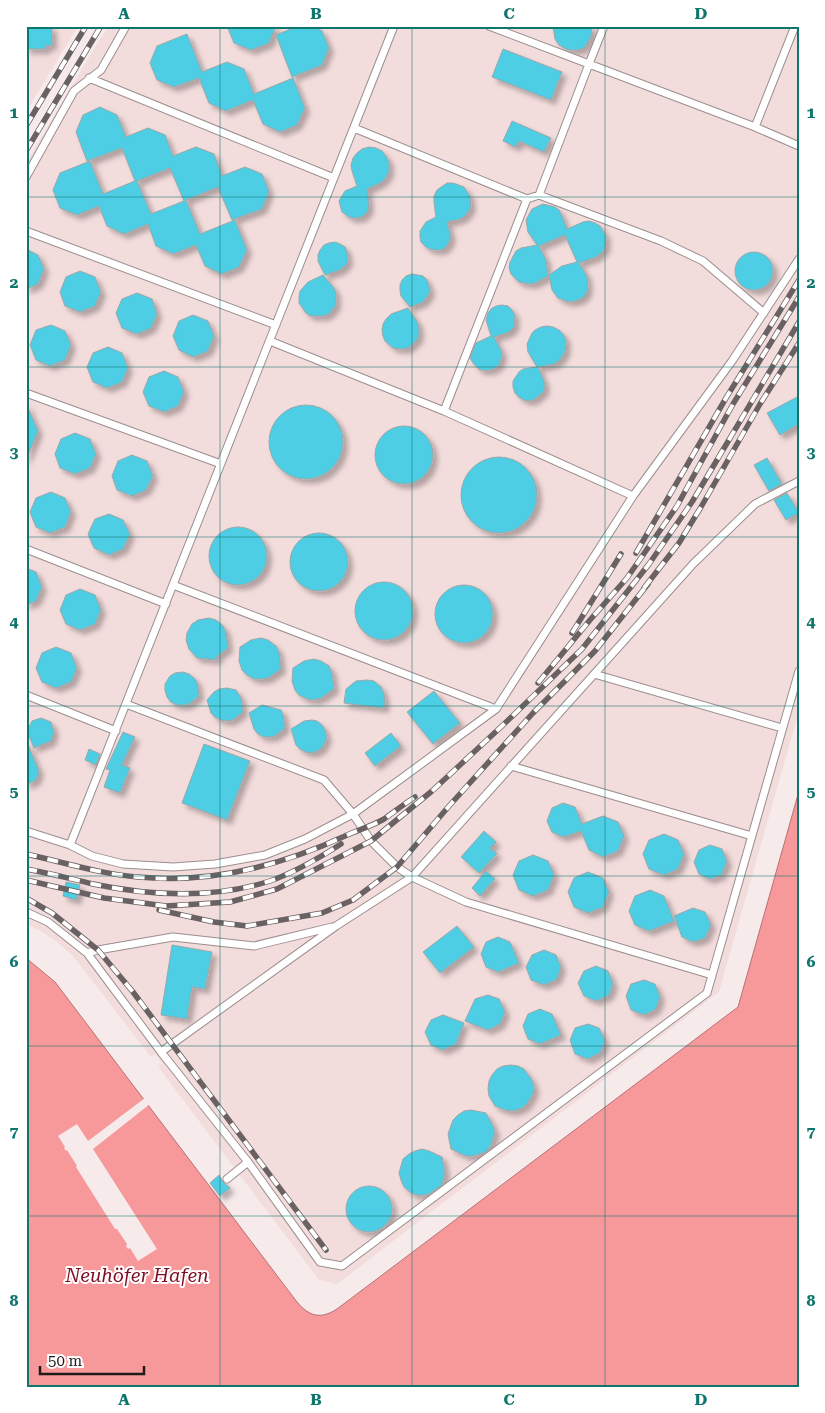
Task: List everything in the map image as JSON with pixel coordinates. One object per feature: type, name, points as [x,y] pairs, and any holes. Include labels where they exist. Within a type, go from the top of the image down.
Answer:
[{"type":"lane","points":[[26,177],[74,92],[100,70],[126,26]]},
{"type":"lane","points":[[70,845],[394,26]]},
{"type":"lane","points":[[489,26],[755,127],[799,146]]},
{"type":"lane","points":[[539,194],[604,26]]},
{"type":"lane","points":[[755,127],[795,26]]},
{"type":"lane","points":[[89,78],[334,178]]},
{"type":"lane","points":[[354,128],[527,199],[539,194],[661,240],[703,261],[764,313]]},
{"type":"lane","points":[[444,411],[527,199]]},
{"type":"lane","points":[[26,231],[276,325]]},
{"type":"lane","points":[[26,831],[70,845],[92,856],[124,864],[173,867],[215,864],[265,856],[305,839],[353,814],[496,709],[633,496],[732,361],[799,259]]},
{"type":"lane","points":[[270,341],[444,411],[633,496]]},
{"type":"lane","points":[[26,393],[221,464]]},
{"type":"lane","points":[[161,1052],[336,926],[412,877],[693,564],[755,504],[799,481]]},
{"type":"lane","points":[[26,549],[166,604]]},
{"type":"lane","points":[[173,586],[496,709]]},
{"type":"lane","points":[[26,912],[48,922],[87,953],[161,1052],[248,1162],[320,1262],[342,1266],[707,993],[799,671]]},
{"type":"lane","points":[[594,674],[782,728]]},
{"type":"lane","points":[[26,695],[116,730]]},
{"type":"lane","points":[[126,704],[324,780],[353,814],[371,840],[397,867],[412,877],[466,902],[712,975]]},
{"type":"lane","points":[[512,766],[752,836]]},
{"type":"lane","points":[[87,953],[173,937],[254,946],[336,926]]},
{"type":"lane","points":[[227,1179],[248,1162]]},
{"type":"shaded area","points":[[26,26],[78,26],[26,112]]},
{"type":"shaded area","points":[[109,26],[799,26],[799,711],[719,992],[337,1284],[319,1280],[171,1084],[158,1066],[162,1064],[155,1054],[151,1057],[73,956],[41,931],[26,924],[26,163]]},
{"type":"water","name":"Neuhöfer Hafen","points":[[799,791],[799,1387],[26,1387],[26,958],[55,982],[297,1302],[310,1313],[325,1315],[337,1309],[738,1007]]},
{"type":"pier","points":[[145,1098],[150,1104],[93,1149],[157,1249],[138,1261],[130,1248],[128,1249],[126,1246],[127,1244],[117,1229],[115,1229],[58,1136],[77,1124],[88,1141]]},
{"type":"building","points":[[26,26],[52,27],[52,46],[46,45],[46,49],[26,49]]},
{"type":"building","points":[[227,26],[276,26],[269,43],[251,50],[234,43]]},
{"type":"building","points":[[298,26],[312,26],[322,31],[329,48],[322,65],[292,77],[276,35]]},
{"type":"building","points":[[553,26],[592,26],[591,37],[584,48],[568,50],[559,45],[555,39]]},
{"type":"building","points":[[187,34],[202,72],[227,62],[244,69],[254,94],[293,78],[305,108],[297,125],[280,132],[263,124],[253,100],[226,111],[209,103],[199,78],[174,87],[157,80],[150,63],[157,46]]},
{"type":"building","points":[[503,49],[562,72],[551,100],[492,77]]},
{"type":"building","points":[[100,107],[117,115],[126,137],[148,128],[165,135],[173,156],[196,147],[214,154],[222,176],[245,167],[262,174],[269,191],[262,209],[232,220],[218,187],[186,200],[200,234],[235,220],[247,250],[239,267],[222,274],[205,266],[196,245],[173,254],[156,246],[148,224],[124,234],[107,226],[99,206],[77,215],[60,208],[53,190],[60,173],[90,161],[103,194],[135,181],[122,148],[87,161],[76,132],[83,115]],"holes":[[[170,168],[184,201],[151,214],[137,181]]]},
{"type":"building","points":[[512,121],[551,138],[544,152],[519,141],[516,147],[503,141]]},
{"type":"building","points":[[369,147],[382,151],[386,156],[389,162],[389,172],[384,180],[367,189],[368,211],[362,217],[351,218],[342,212],[339,201],[345,191],[357,186],[351,165],[353,158],[362,149]]},
{"type":"building","points":[[447,183],[464,187],[470,196],[471,207],[465,216],[447,222],[451,237],[446,247],[441,250],[429,249],[421,242],[420,231],[426,222],[436,217],[434,196],[437,190]]},
{"type":"building","points":[[543,204],[559,210],[567,229],[589,221],[600,226],[606,236],[605,248],[601,253],[596,257],[579,263],[587,276],[588,288],[586,294],[581,299],[569,302],[558,298],[552,290],[549,275],[562,266],[577,262],[565,235],[539,246],[546,260],[548,276],[530,284],[519,282],[511,274],[510,262],[516,251],[521,248],[537,245],[528,232],[526,220],[532,209]]},
{"type":"building","points":[[335,242],[345,247],[348,261],[340,270],[325,275],[318,261],[318,255],[324,245]]},
{"type":"building","points":[[26,249],[38,255],[44,269],[38,284],[26,289]]},
{"type":"building","points":[[754,252],[767,258],[773,271],[767,284],[754,290],[741,284],[735,271],[741,258]]},
{"type":"building","points":[[80,271],[95,277],[101,292],[95,306],[80,312],[65,306],[60,292],[66,277]]},
{"type":"building","points":[[412,274],[423,276],[427,280],[430,290],[423,302],[410,307],[401,296],[400,285],[406,276]]},
{"type":"building","points":[[323,275],[334,288],[336,305],[329,314],[311,316],[306,313],[299,303],[300,291],[308,282]]},
{"type":"building","points":[[137,293],[152,299],[157,314],[151,328],[137,334],[122,328],[116,313],[122,299]]},
{"type":"building","points":[[496,306],[508,306],[512,310],[515,316],[514,327],[509,332],[494,337],[501,350],[502,356],[499,365],[491,370],[480,370],[470,358],[476,343],[491,336],[486,320],[488,313]]},
{"type":"building","points":[[408,308],[418,323],[419,335],[417,340],[408,348],[393,348],[385,341],[382,330],[383,324],[391,314]]},
{"type":"building","points":[[193,315],[208,321],[214,336],[208,351],[193,357],[179,350],[173,336],[179,321]]},
{"type":"building","points":[[51,325],[65,331],[71,345],[65,360],[50,366],[36,360],[30,345],[36,330]]},
{"type":"building","points":[[547,326],[559,330],[563,334],[566,340],[565,352],[559,361],[554,364],[538,367],[545,386],[543,392],[535,399],[524,400],[515,393],[513,381],[523,369],[537,367],[528,352],[527,344],[535,330]]},
{"type":"building","points":[[108,347],[122,353],[128,368],[122,382],[107,388],[93,382],[87,367],[93,353]]},
{"type":"building","points":[[164,371],[178,377],[184,392],[178,406],[164,412],[149,406],[143,392],[149,377]]},
{"type":"building","points":[[799,396],[799,424],[780,435],[767,413]]},
{"type":"building","points":[[26,403],[38,431],[26,460]]},
{"type":"building","points":[[306,405],[320,408],[332,416],[340,428],[343,442],[340,456],[332,468],[320,476],[306,479],[292,476],[280,468],[272,456],[269,442],[272,428],[280,416],[292,408]]},
{"type":"building","points":[[398,426],[410,426],[425,434],[433,449],[433,461],[425,476],[410,484],[398,484],[383,476],[375,461],[375,449],[383,434]]},
{"type":"building","points":[[75,433],[90,439],[96,454],[90,468],[75,474],[60,468],[55,454],[61,439]]},
{"type":"building","points":[[132,455],[147,461],[153,476],[146,490],[132,496],[117,490],[112,476],[118,461]]},
{"type":"building","points":[[499,457],[514,460],[526,468],[534,480],[537,495],[534,510],[526,522],[514,530],[499,533],[484,530],[472,522],[464,510],[461,495],[464,480],[472,468],[484,460]]},
{"type":"building","points":[[767,458],[782,484],[769,491],[754,465]]},
{"type":"building","points":[[51,492],[65,498],[71,512],[65,527],[50,533],[36,527],[30,512],[36,498]]},
{"type":"building","points":[[787,493],[799,513],[786,520],[774,500]]},
{"type":"building","points":[[109,514],[123,520],[130,534],[123,549],[109,555],[94,548],[88,534],[95,519]]},
{"type":"building","points":[[232,527],[244,527],[259,535],[267,550],[267,562],[259,577],[244,585],[232,585],[217,577],[209,562],[209,550],[217,535]]},
{"type":"building","points":[[313,533],[325,533],[340,541],[348,556],[348,568],[340,583],[325,591],[313,591],[298,583],[290,568],[290,556],[298,541]]},
{"type":"building","points":[[26,568],[36,572],[42,587],[36,601],[26,605]]},
{"type":"building","points":[[378,582],[390,582],[405,590],[413,605],[413,617],[405,632],[390,640],[378,640],[363,632],[355,617],[355,605],[363,590]]},
{"type":"building","points":[[458,585],[470,585],[485,593],[493,608],[493,620],[485,635],[470,643],[458,643],[443,635],[435,620],[435,608],[443,593]]},
{"type":"building","points":[[80,589],[95,595],[101,610],[95,624],[80,630],[66,624],[60,610],[66,595]]},
{"type":"building","points":[[209,618],[216,620],[223,626],[226,632],[228,648],[216,657],[218,660],[197,658],[189,649],[186,640],[187,633],[192,624],[198,620]]},
{"type":"building","points":[[261,638],[268,640],[276,646],[279,652],[281,669],[268,678],[254,679],[242,670],[239,661],[240,647],[251,640]]},
{"type":"building","points":[[56,647],[71,653],[77,668],[71,682],[56,688],[42,682],[36,668],[42,653]]},
{"type":"building","points":[[314,659],[329,666],[334,689],[321,698],[314,700],[299,695],[292,681],[293,668],[304,661]]},
{"type":"building","points":[[183,672],[189,674],[197,682],[199,696],[189,704],[177,705],[167,697],[165,684],[170,676]]},
{"type":"building","points":[[356,681],[374,681],[381,687],[384,694],[384,708],[344,703],[346,689]]},
{"type":"building","points":[[219,689],[236,690],[241,698],[243,712],[233,720],[227,721],[215,717],[211,713],[207,700]]},
{"type":"building","points":[[434,691],[460,723],[433,744],[407,712]]},
{"type":"building","points":[[262,705],[281,710],[283,714],[285,728],[275,736],[264,737],[254,729],[249,713]]},
{"type":"building","points":[[41,718],[51,722],[54,732],[51,741],[34,748],[27,731],[32,721]]},
{"type":"building","points":[[312,720],[322,725],[327,738],[322,748],[311,753],[300,749],[296,745],[291,729],[304,721]]},
{"type":"building","points":[[123,732],[135,737],[122,765],[130,768],[120,793],[104,787],[110,770],[106,769]]},
{"type":"building","points":[[391,733],[401,746],[375,766],[365,753]]},
{"type":"building","points":[[26,740],[39,771],[36,780],[26,785]]},
{"type":"building","points":[[204,744],[250,761],[227,820],[182,803]]},
{"type":"building","points":[[89,749],[100,754],[96,765],[85,760]]},
{"type":"building","points":[[563,803],[575,807],[582,824],[603,816],[618,822],[624,836],[618,851],[603,857],[589,850],[581,831],[563,837],[552,832],[547,821],[552,808]]},
{"type":"building","points":[[484,831],[496,842],[490,848],[497,854],[479,873],[461,857]]},
{"type":"building","points":[[664,834],[678,840],[684,854],[678,869],[664,875],[649,869],[643,854],[649,840]]},
{"type":"building","points":[[710,845],[722,849],[727,862],[721,875],[710,879],[699,874],[694,862],[699,850]]},
{"type":"building","points":[[533,855],[548,861],[554,875],[548,890],[533,896],[519,890],[513,875],[519,861]]},
{"type":"building","points":[[486,871],[495,879],[480,896],[472,888]]},
{"type":"building","points":[[588,872],[603,878],[609,892],[603,907],[588,913],[574,907],[568,892],[574,878]]},
{"type":"building","points":[[66,882],[80,885],[76,900],[63,896]]},
{"type":"building","points":[[650,890],[664,896],[674,921],[649,931],[635,925],[629,911],[635,896]]},
{"type":"building","points":[[693,908],[705,912],[711,925],[705,938],[693,942],[682,937],[674,916]]},
{"type":"building","points":[[457,926],[474,947],[440,973],[423,952]]},
{"type":"building","points":[[498,937],[510,942],[519,963],[498,972],[486,967],[481,954],[486,942]]},
{"type":"building","points":[[172,945],[212,952],[205,989],[192,987],[187,1019],[161,1015]]},
{"type":"building","points":[[544,950],[556,955],[561,967],[557,979],[544,985],[531,980],[526,967],[532,955]]},
{"type":"building","points":[[596,966],[608,971],[613,984],[609,995],[596,1001],[584,996],[578,983],[584,971]]},
{"type":"building","points":[[644,980],[655,984],[660,997],[656,1009],[644,1015],[631,1010],[626,996],[631,984]]},
{"type":"building","points":[[488,995],[499,999],[505,1012],[500,1024],[488,1030],[465,1021],[475,999]]},
{"type":"building","points":[[540,1009],[552,1014],[561,1035],[540,1044],[528,1039],[523,1026],[528,1014]]},
{"type":"building","points":[[443,1015],[464,1023],[456,1044],[443,1050],[431,1045],[425,1032],[431,1020]]},
{"type":"building","points":[[588,1024],[599,1028],[605,1041],[600,1053],[588,1059],[575,1054],[570,1040],[575,1028]]},
{"type":"building","points":[[511,1065],[524,1069],[532,1080],[534,1087],[533,1094],[526,1105],[512,1111],[495,1106],[489,1096],[488,1089],[489,1081],[497,1069]]},
{"type":"building","points":[[471,1110],[486,1113],[495,1132],[487,1151],[473,1156],[466,1156],[451,1149],[448,1134],[453,1120],[464,1111]]},
{"type":"building","points":[[422,1149],[442,1157],[445,1172],[442,1185],[429,1194],[416,1195],[404,1187],[399,1173],[403,1159],[409,1154]]},
{"type":"building","points":[[219,1175],[230,1188],[220,1196],[210,1183]]},
{"type":"building","points":[[369,1186],[382,1190],[388,1196],[392,1209],[388,1222],[382,1228],[369,1232],[356,1228],[350,1222],[346,1209],[350,1196],[356,1190]]},
{"type":"railway","points":[[26,126],[86,26]]},
{"type":"railway","points":[[26,151],[101,26]]},
{"type":"railway","points":[[636,553],[726,398],[799,280]]},
{"type":"railway","points":[[538,683],[627,578],[677,506],[733,404],[799,297]]},
{"type":"railway","points":[[26,880],[104,898],[166,906],[230,902],[277,889],[371,841],[432,791],[582,649],[649,564],[692,502],[799,322]]},
{"type":"railway","points":[[644,588],[679,543],[760,404],[799,343]]},
{"type":"railway","points":[[572,633],[621,554]]},
{"type":"railway","points":[[159,910],[214,922],[247,926],[322,913],[353,900],[397,867],[533,713],[595,651],[648,584]]},
{"type":"railway","points":[[26,854],[96,871],[138,877],[192,878],[218,875],[270,864],[320,847],[384,819],[415,797]]},
{"type":"railway","points":[[26,869],[93,884],[137,891],[182,894],[204,893],[226,891],[270,881],[298,869],[341,844]]},
{"type":"railway","points":[[26,898],[52,913],[98,950],[133,992],[326,1250]]}]
